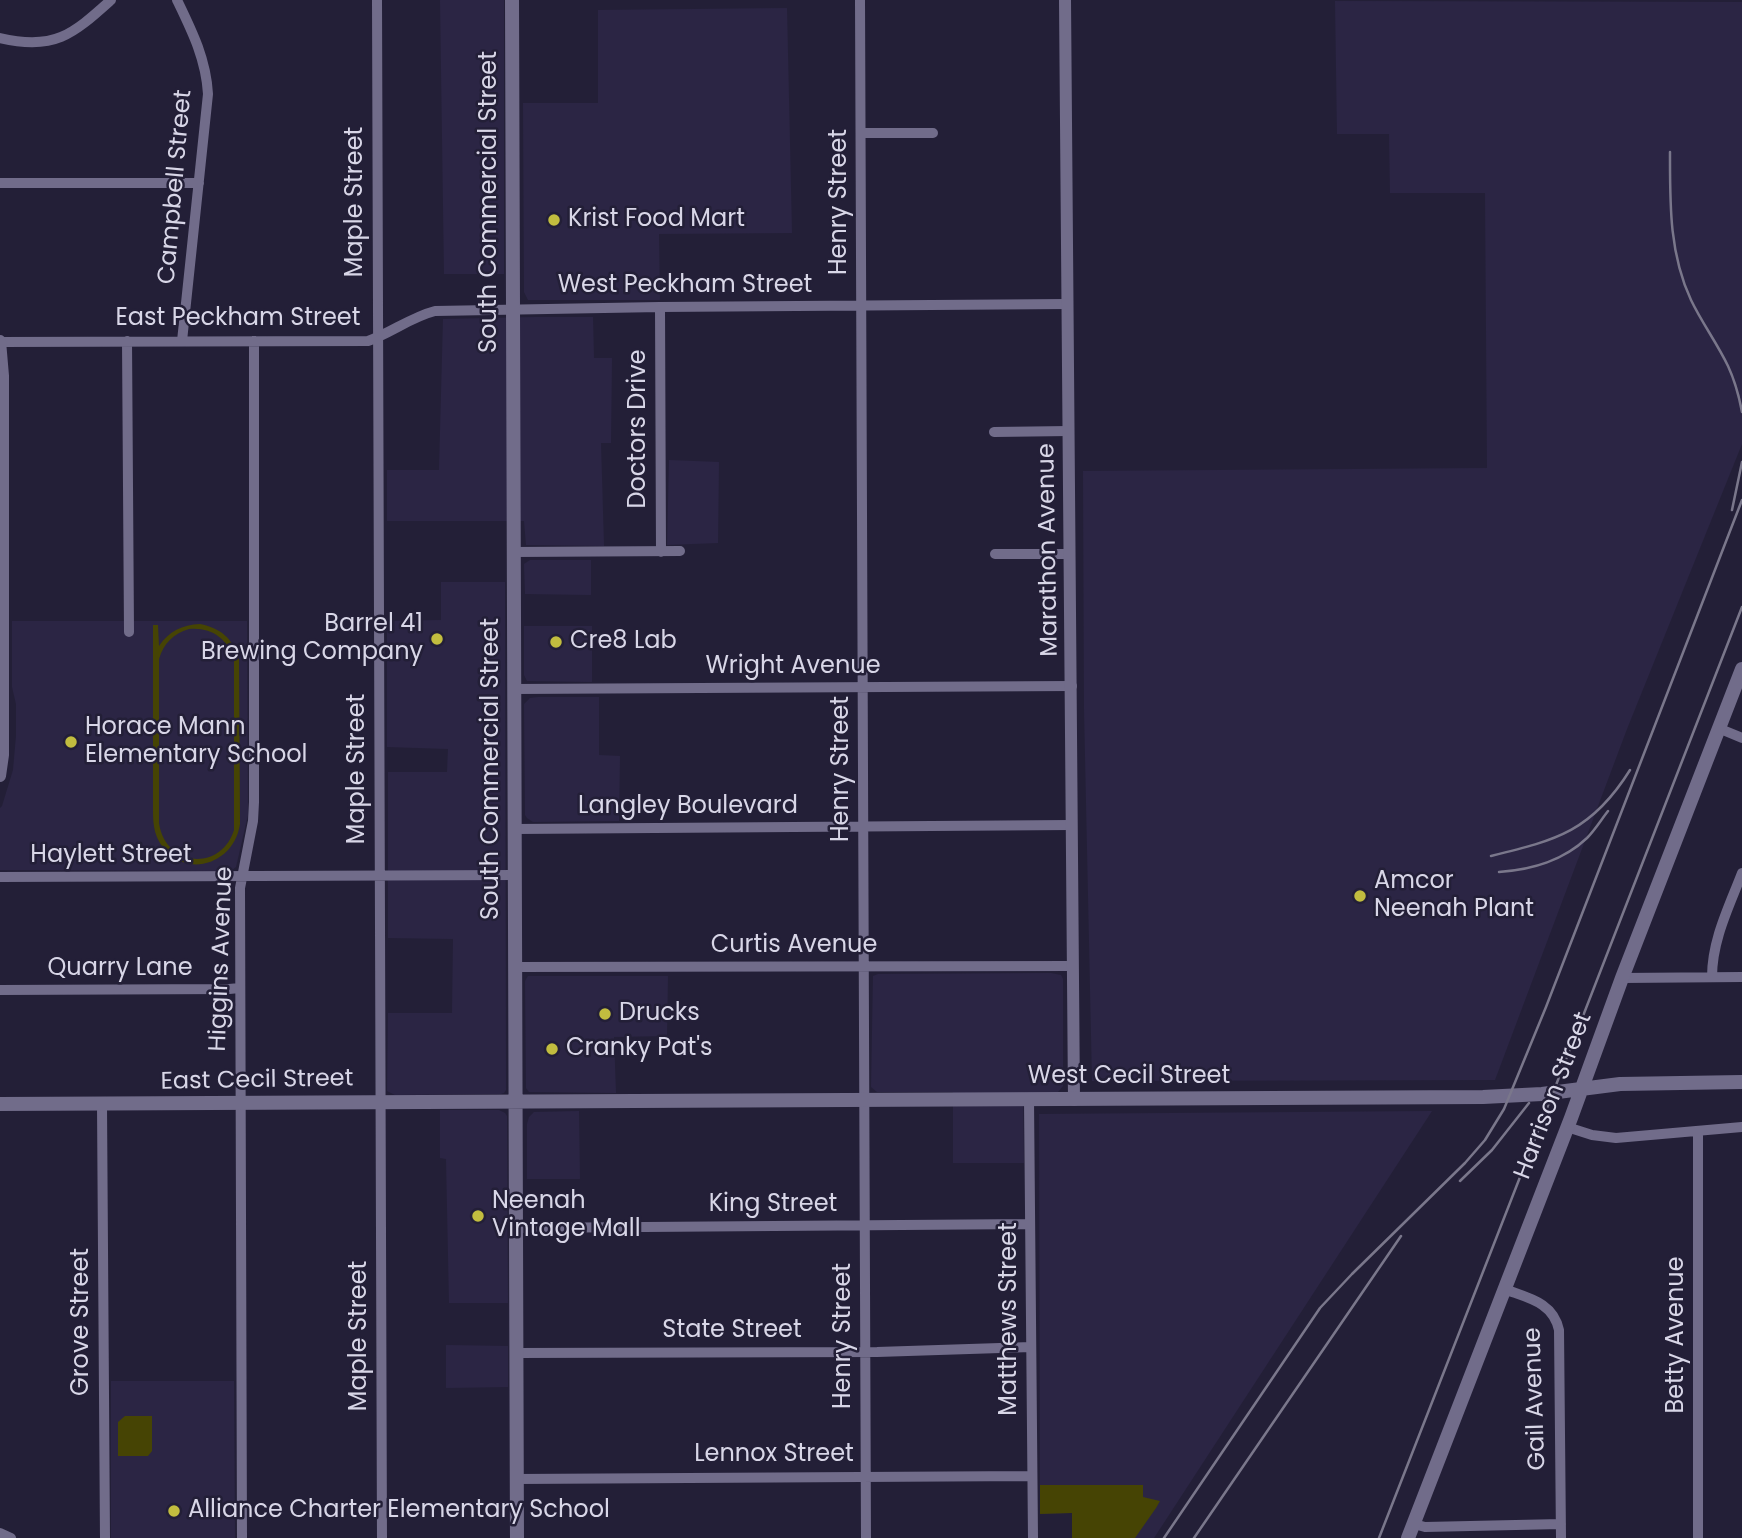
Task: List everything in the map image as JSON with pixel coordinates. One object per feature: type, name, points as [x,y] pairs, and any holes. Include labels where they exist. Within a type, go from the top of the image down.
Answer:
[{"type":"main road","name":"South Commercial Street","points":[[512,0],[517,1538]]},
{"type":"main road","name":"Harrison Street","points":[[1408,1538],[1742,669]]},
{"type":"main road","name":"West Cecil Street","points":[[515,1102],[1483,1097],[1542,1094],[1620,1084],[1742,1082]]},
{"type":"main road","name":"East Cecil Street","points":[[0,1104],[515,1102]]},
{"type":"street","points":[[0,38],[22,42],[55,40],[81,27],[111,0]]},
{"type":"street","name":"Campbell Street","points":[[177,0],[202,55],[207,81],[207,107],[182,341]]},
{"type":"street","name":"Maple Street","points":[[377,0],[382,1538]]},
{"type":"street","name":"Henry Street","points":[[860,0],[866,1538]]},
{"type":"street","name":"Marathon Avenue","points":[[1065,0],[1074,1100]]},
{"type":"street","points":[[861,133],[933,133]]},
{"type":"street","points":[[0,183],[199,183]]},
{"type":"street","name":"West Peckham Street","points":[[513,309],[1068,304]]},
{"type":"street","name":"Doctors Drive","points":[[660,307],[661,552]]},
{"type":"street","name":"East Peckham Street","points":[[0,341],[368,341],[418,316],[435,311],[513,309]]},
{"type":"street","points":[[0,341],[3,376],[0,776]]},
{"type":"street","points":[[127,341],[129,632]]},
{"type":"street","name":"Higgins Avenue","points":[[242,1538],[240,888],[254,802],[254,341]]},
{"type":"street","points":[[994,432],[1069,431]]},
{"type":"street","points":[[514,552],[680,551]]},
{"type":"street","points":[[995,554],[1070,554]]},
{"type":"street","name":"Wright Avenue","points":[[514,689],[1072,686]]},
{"type":"street","points":[[1718,728],[1742,738]]},
{"type":"street","name":"Langley Boulevard","points":[[515,829],[1071,825]]},
{"type":"street","points":[[1712,977],[1714,947],[1742,873]]},
{"type":"street","name":"Haylett Street","points":[[0,877],[515,875]]},
{"type":"street","name":"Curtis Avenue","points":[[516,967],[1072,965]]},
{"type":"street","points":[[1622,978],[1742,977]]},
{"type":"street","name":"Quarry Lane","points":[[0,990],[240,988]]},
{"type":"street","name":"Matthews Street","points":[[1029,1100],[1033,1538]]},
{"type":"street","name":"Grove Street","points":[[102,1105],[105,1538]]},
{"type":"street","points":[[1567,1126],[1592,1135],[1616,1138],[1742,1127]]},
{"type":"street","name":"Betty Avenue","points":[[1698,1538],[1699,1131]]},
{"type":"street","name":"King Street","points":[[516,1227],[1030,1224]]},
{"type":"street","name":"Gail Avenue","points":[[1504,1289],[1545,1306],[1558,1323],[1561,1538]]},
{"type":"street","name":"State Street","points":[[516,1353],[1031,1347]]},
{"type":"street","name":"Lennox Street","points":[[517,1479],[1032,1476]]},
{"type":"street","points":[[1413,1524],[1425,1527],[1561,1524]]},
{"type":"street","points":[[0,1533],[11,1538]]},
{"type":"shaded area","points":[[440,0],[504,0],[504,274],[444,274]]},
{"type":"shaded area","points":[[1335,1],[1742,2],[1742,444],[1627,729],[1495,1080],[1092,1081],[1084,709],[1083,471],[1487,468],[1485,193],[1390,193],[1389,134],[1337,134]]},
{"type":"shaded area","points":[[787,8],[792,233],[659,234],[660,300],[528,300],[524,292],[523,103],[598,103],[598,10]]},
{"type":"shaded area","points":[[593,317],[594,358],[612,358],[611,443],[601,443],[604,546],[526,545],[524,521],[387,521],[387,470],[439,470],[443,319]]},
{"type":"shaded area","points":[[669,460],[719,462],[718,543],[667,545]]},
{"type":"shaded area","points":[[530,560],[591,560],[591,595],[525,594],[524,564]]},
{"type":"shaded area","points":[[441,582],[505,582],[506,1090],[501,1094],[395,1095],[387,1091],[388,1013],[452,1013],[453,939],[388,938],[388,772],[447,772],[448,749],[387,747],[387,621],[441,620]]},
{"type":"shaded area","name":"Horace Mann Elementary School","points":[[12,621],[247,621],[248,815],[236,867],[228,871],[0,870],[0,808],[13,770],[16,736],[16,704],[12,687]]},
{"type":"shaded area","points":[[200,624],[220,631],[233,645],[239,659],[240,824],[236,838],[228,850],[206,863],[193,864],[181,862],[170,855],[160,843],[154,828],[153,625],[158,625],[159,646],[172,633]],"holes":[[[189,629],[211,632],[223,640],[234,661],[234,830],[227,844],[218,853],[194,859],[171,849],[163,838],[159,823],[159,659],[166,644],[174,636]]]},
{"type":"shaded area","points":[[524,626],[592,626],[592,682],[527,681],[524,675]]},
{"type":"shaded area","points":[[599,697],[599,755],[620,756],[619,821],[533,822],[525,815],[524,704],[530,698]]},
{"type":"shaded area","points":[[1061,975],[1063,979],[1063,1086],[1058,1092],[1023,1093],[1024,1163],[953,1163],[953,1092],[877,1092],[871,1087],[873,976]]},
{"type":"shaded area","points":[[528,976],[668,976],[667,1036],[614,1037],[616,1093],[529,1092],[526,1088],[525,981]]},
{"type":"shaded area","points":[[440,1110],[499,1110],[507,1116],[508,1303],[449,1303],[446,1159],[440,1158]]},
{"type":"shaded area","points":[[579,1111],[580,1179],[527,1179],[529,1117],[534,1112]]},
{"type":"shaded area","points":[[1432,1111],[1154,1538],[1072,1538],[1072,1513],[1040,1514],[1039,1114]]},
{"type":"shaded area","points":[[446,1345],[508,1346],[508,1387],[446,1388]]},
{"type":"shaded area","points":[[111,1381],[234,1381],[235,1538],[111,1538]]},
{"type":"shaded area","points":[[125,1416],[152,1416],[152,1451],[148,1456],[118,1456],[118,1422]]},
{"type":"shaded area","points":[[1040,1485],[1143,1485],[1143,1497],[1160,1501],[1135,1538],[1072,1538],[1072,1513],[1040,1514]]},
{"type":"railway","points":[[1670,152],[1671,209],[1678,264],[1691,300],[1724,358],[1742,412]]},
{"type":"railway","points":[[1732,510],[1742,462]]},
{"type":"railway","points":[[1164,1538],[1320,1308],[1465,1163],[1485,1140],[1504,1109],[1742,500]]},
{"type":"railway","points":[[1379,1538],[1742,607]]},
{"type":"railway","points":[[1491,856],[1554,838],[1571,830],[1602,807],[1630,770]]},
{"type":"railway","points":[[1499,872],[1535,866],[1568,852],[1587,838],[1608,811]]},
{"type":"railway","points":[[1460,1181],[1492,1150],[1529,1103]]},
{"type":"railway","points":[[1194,1538],[1401,1236]]},
{"type":"place","name":"Krist Food Mart","points":[[554,220]]},
{"type":"place","name":"Barrel 41 Brewing Company","points":[[437,639]]},
{"type":"place","name":"Cre8 Lab","points":[[556,642]]},
{"type":"place","name":"Horace Mann Elementary School","points":[[71,742]]},
{"type":"place","name":"Amcor Neenah Plant","points":[[1360,896]]},
{"type":"place","name":"Drucks","points":[[605,1014]]},
{"type":"place","name":"Cranky Pat's","points":[[552,1049]]},
{"type":"place","name":"Neenah Vintage Mall","points":[[478,1216]]},
{"type":"place","name":"Alliance Charter Elementary School","points":[[174,1511]]}]
